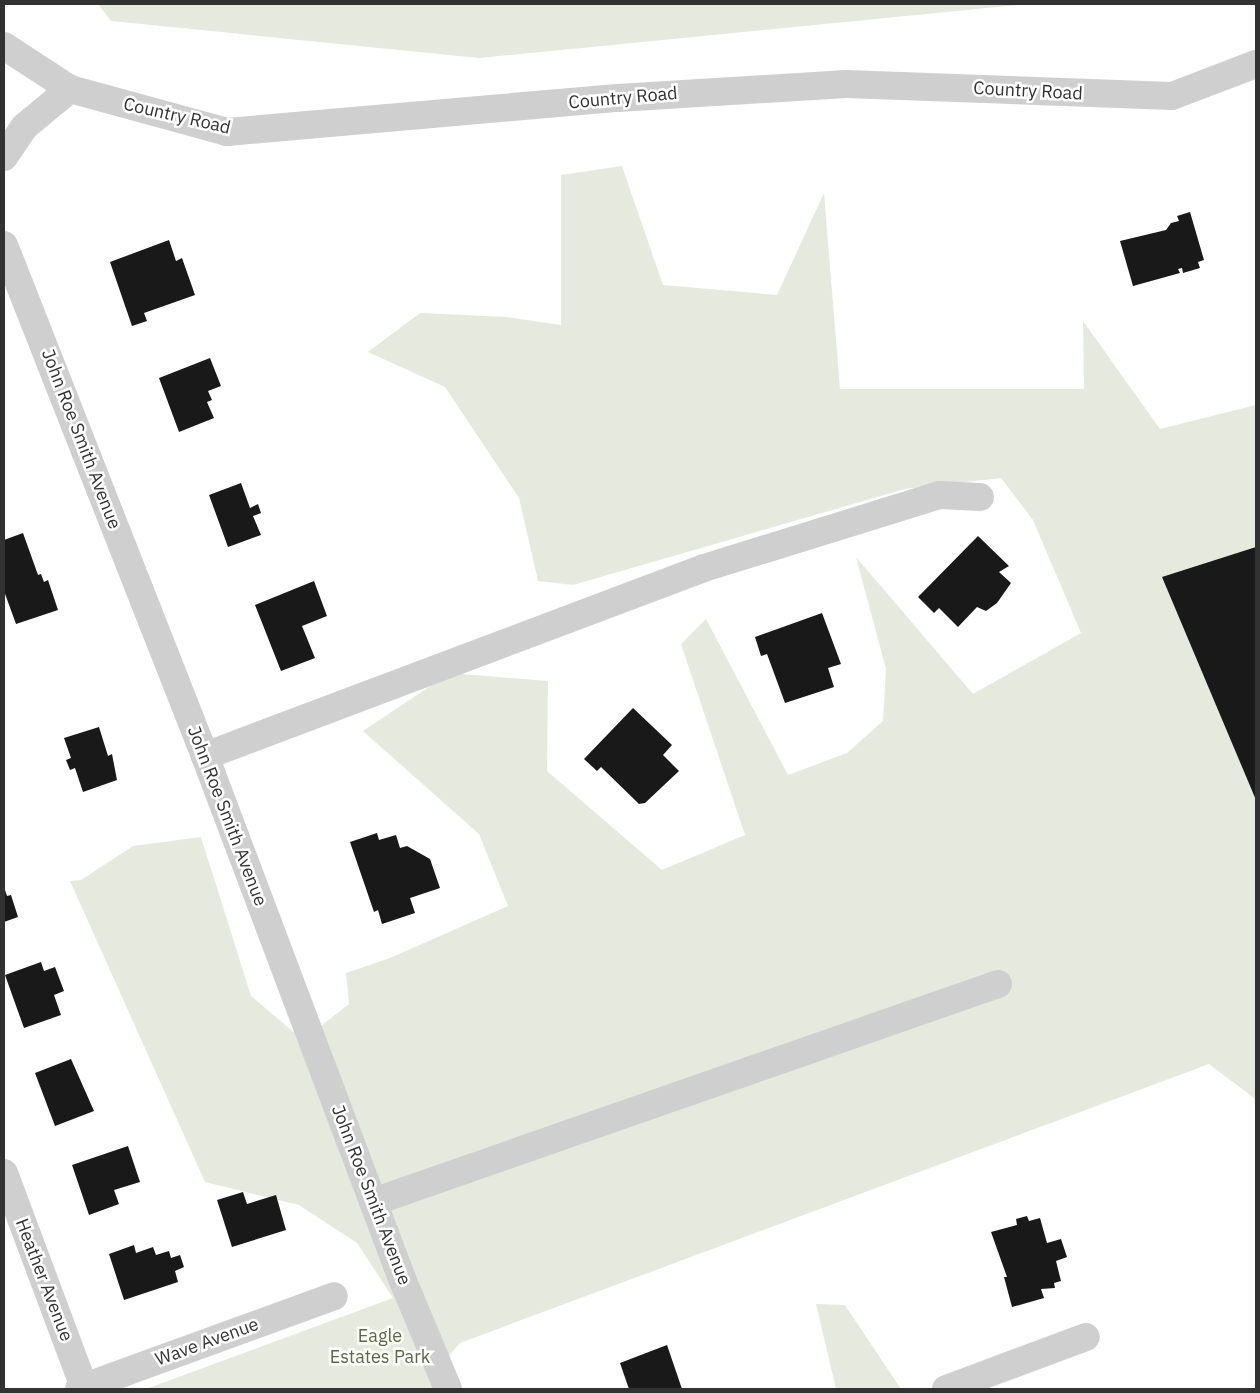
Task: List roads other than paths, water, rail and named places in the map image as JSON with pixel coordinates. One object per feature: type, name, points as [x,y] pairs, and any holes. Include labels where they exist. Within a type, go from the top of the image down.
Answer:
[{"type":"street","name":"Country Road","points":[[4,46],[70,89],[227,132],[618,98],[846,84],[1172,96],[1256,64]]},
{"type":"street","points":[[4,157],[24,127],[70,89]]},
{"type":"street","name":"John Roe Smith Avenue","points":[[8,262],[205,756],[373,1202],[448,1389]]},
{"type":"street","points":[[205,756],[704,568],[940,495],[980,497]]},
{"type":"street","points":[[373,1202],[998,984]]},
{"type":"street","name":"Heather Avenue","points":[[4,1174],[82,1388]]},
{"type":"street","name":"Wave Avenue","points":[[82,1388],[334,1296]]},
{"type":"street","points":[[946,1389],[1086,1337]]},
{"type":"park label","name":"Eagle Estates Park","points":[[380,1347]]}]
